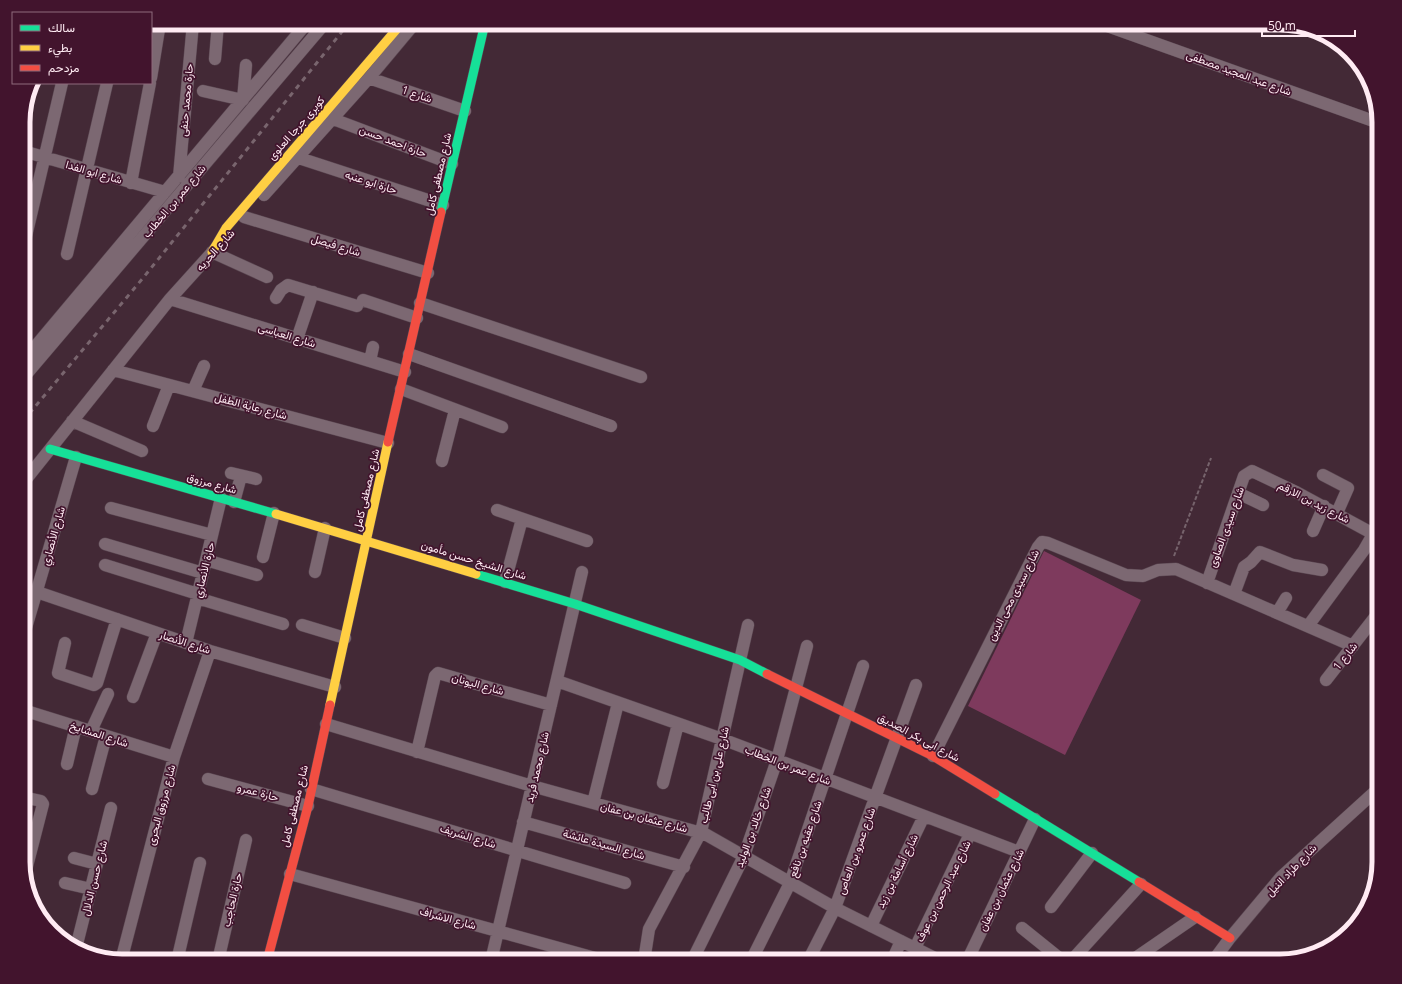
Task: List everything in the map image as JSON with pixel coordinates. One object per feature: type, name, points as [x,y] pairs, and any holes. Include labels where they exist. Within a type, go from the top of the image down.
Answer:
[{"type":"street","points":[[152,72],[159,30]]},
{"type":"street","name":"حارة محمد حنفى","points":[[179,176],[192,30]]},
{"type":"street","points":[[215,59],[217,30]]},
{"type":"street","name":"شارع عمر بن الخطاب","points":[[30,352],[301,30]]},
{"type":"street","name":"شارع عمر بن الخطاب","points":[[30,370],[318,30]]},
{"type":"street","name":"كوبرى جرجا العلوى","points":[[212,252],[226,228],[396,30]]},
{"type":"street","name":"شارع الحريه","points":[[30,474],[170,299],[333,119],[409,30]]},
{"type":"street","name":"شارع مصطفى كامل","points":[[269,954],[308,806],[335,687],[344,638],[420,303],[432,273],[443,205],[483,30]]},
{"type":"street","name":"شارع عبد المجيد مصطفى","points":[[1119,30],[1372,120]]},
{"type":"street","points":[[203,91],[243,100],[246,65]]},
{"type":"street","name":"شارع 1","points":[[369,78],[465,111]]},
{"type":"street","points":[[30,219],[62,84]]},
{"type":"street","points":[[67,254],[88,170],[107,84]]},
{"type":"street","points":[[131,182],[150,84]]},
{"type":"street","name":"حارة احمد حسن","points":[[333,119],[452,164]]},
{"type":"street","name":"شارع ابو الفدا","points":[[30,153],[165,192]]},
{"type":"street","name":"حارة ابو عنبه","points":[[298,158],[443,205]]},
{"type":"street","name":"شارع فيصل","points":[[244,217],[432,273]]},
{"type":"street","points":[[212,252],[267,277]]},
{"type":"street","points":[[276,298],[280,290],[288,285],[417,318]]},
{"type":"street","points":[[297,338],[313,292]]},
{"type":"street","name":"شارع العباسى","points":[[170,299],[405,372]]},
{"type":"street","points":[[420,303],[641,377]]},
{"type":"street","points":[[370,361],[373,348]]},
{"type":"street","points":[[409,354],[611,426]]},
{"type":"street","points":[[193,391],[204,366]]},
{"type":"street","name":"شارع رعاية الطفل","points":[[113,370],[388,443]]},
{"type":"street","points":[[153,426],[169,385]]},
{"type":"street","points":[[401,389],[502,427]]},
{"type":"street","points":[[442,461],[455,410]]},
{"type":"street","points":[[72,421],[142,451]]},
{"type":"street","name":"شارع مرزوق","points":[[50,449],[367,540]]},
{"type":"street","name":"شارع الأنصاري","points":[[30,615],[76,457]]},
{"type":"street","name":"شارع زيد بن الارقم","points":[[1247,473],[1256,472],[1337,513],[1372,528]]},
{"type":"street","name":"شارع سيدى الصاوى","points":[[1207,583],[1238,493],[1247,473]]},
{"type":"street","points":[[234,502],[236,474],[256,479]]},
{"type":"street","points":[[1323,475],[1348,488],[1337,513]]},
{"type":"street","points":[[1238,493],[1263,505]]},
{"type":"street","name":"حارة الأنصاري","points":[[186,643],[221,498]]},
{"type":"street","points":[[1313,531],[1324,506]]},
{"type":"street","points":[[111,508],[212,535]]},
{"type":"street","points":[[497,510],[587,541]]},
{"type":"street","points":[[263,557],[274,513]]},
{"type":"street","points":[[505,582],[522,519]]},
{"type":"street","points":[[315,572],[325,528]]},
{"type":"street","points":[[1308,626],[1372,539]]},
{"type":"street","name":"شارع الشيخ حسن مأمون","points":[[367,540],[575,604]]},
{"type":"street","name":"شارع سيدى محى الدين","points":[[933,756],[1039,544],[1045,542],[1048,543],[1126,575],[1143,576],[1158,570],[1169,569]]},
{"type":"street","points":[[105,544],[203,573]]},
{"type":"street","points":[[1234,594],[1244,566],[1251,562],[1258,552],[1293,565],[1322,570]]},
{"type":"street","points":[[206,560],[257,575]]},
{"type":"street","points":[[105,565],[284,624]]},
{"type":"street","points":[[1169,569],[1176,570],[1234,594],[1353,646]]},
{"type":"street","name":"شارع محمد فريد","points":[[492,954],[582,572]]},
{"type":"street","name":"شارع الأنصار","points":[[37,592],[210,651],[335,687]]},
{"type":"street","points":[[1277,613],[1286,598]]},
{"type":"street","name":"شارع ابى بكر الصديق","points":[[575,604],[740,660],[933,756],[1230,938]]},
{"type":"street","points":[[65,643],[58,673],[94,685],[97,683],[117,619]]},
{"type":"street","name":"شارع 1","points":[[1326,680],[1372,621]]},
{"type":"street","points":[[302,625],[344,638]]},
{"type":"street","name":"شارع على بن ابى طالب","points":[[645,954],[649,930],[684,867],[701,832],[748,626]]},
{"type":"street","points":[[132,697],[157,633]]},
{"type":"street","name":"شارع خالد بن الوليد","points":[[695,954],[744,856],[777,760],[807,646]]},
{"type":"street","name":"شارع مرزوق البحرى","points":[[122,954],[174,757],[210,651]]},
{"type":"street","name":"شارع عقبه بن نافع","points":[[754,954],[790,883],[864,666]]},
{"type":"street","name":"شارع اليونان","points":[[417,752],[435,676],[438,673],[551,705]]},
{"type":"street","name":"شارع عمر بن الخطاب","points":[[557,681],[722,739],[1019,852]]},
{"type":"street","name":"شارع عمرو بن العاص","points":[[812,954],[835,908],[916,685]]},
{"type":"street","points":[[91,731],[108,694]]},
{"type":"street","points":[[594,803],[618,703]]},
{"type":"street","name":"شارع المشايخ","points":[[30,712],[174,757]]},
{"type":"street","name":"شارع عثمان بن عفان","points":[[326,724],[532,786],[701,832],[835,908],[926,954]]},
{"type":"street","points":[[664,783],[678,724]]},
{"type":"street","points":[[67,764],[76,726]]},
{"type":"street","points":[[92,789],[106,736]]},
{"type":"street","name":"حارة عمرو","points":[[208,778],[308,806]]},
{"type":"street","name":"شارع الشريف","points":[[311,789],[625,883]]},
{"type":"street","name":"شارع طراد النيل","points":[[1218,954],[1281,878],[1372,794]]},
{"type":"street","points":[[30,799],[41,801],[43,804],[30,850]]},
{"type":"street","name":"شارع حسن الدلال","points":[[77,943],[111,808]]},
{"type":"street","name":"شارع أسامة بن زيد","points":[[871,926],[924,816]]},
{"type":"street","name":"شارع عثمان بن عفان","points":[[969,954],[1035,819]]},
{"type":"street","name":"شارع السيدة عائشة","points":[[523,822],[684,867]]},
{"type":"street","name":"شارع عبد الرحمن بن عوف","points":[[915,948],[970,834]]},
{"type":"street","name":"حارة الحاجب","points":[[220,954],[246,840]]},
{"type":"street","points":[[1051,907],[1092,853]]},
{"type":"street","points":[[74,858],[97,864]]},
{"type":"street","points":[[179,954],[200,863]]},
{"type":"street","name":"شارع الاشراف","points":[[290,874],[580,954]]},
{"type":"street","points":[[65,883],[91,889]]},
{"type":"street","points":[[1077,954],[1141,884]]},
{"type":"street","points":[[1141,954],[1195,917]]},
{"type":"street","points":[[1022,928],[1050,954]]},
{"type":"street","points":[[895,954],[901,942]]},
{"type":"path","points":[[1169,569],[1211,458]]},
{"type":"shaded area","points":[[1044,551],[1141,600],[1065,755],[968,706]]},
{"type":"railway","points":[[30,413],[143,278],[343,30]]},
{"type":"traffic: fast","points":[[441,212],[483,30]]},
{"type":"traffic: fast","points":[[50,449],[276,514]]},
{"type":"traffic: fast","points":[[476,574],[575,604],[740,660],[767,674]]},
{"type":"traffic: fast","points":[[995,794],[1139,882]]},
{"type":"traffic: slow","points":[[212,252],[226,228],[396,30]]},
{"type":"traffic: slow","points":[[330,705],[388,442]]},
{"type":"traffic: slow","points":[[276,514],[476,574]]},
{"type":"traffic: jam","points":[[388,442],[441,212]]},
{"type":"traffic: jam","points":[[767,674],[933,756],[995,794]]},
{"type":"traffic: jam","points":[[269,954],[308,806],[330,705]]},
{"type":"traffic: jam","points":[[1139,882],[1230,938]]}]
